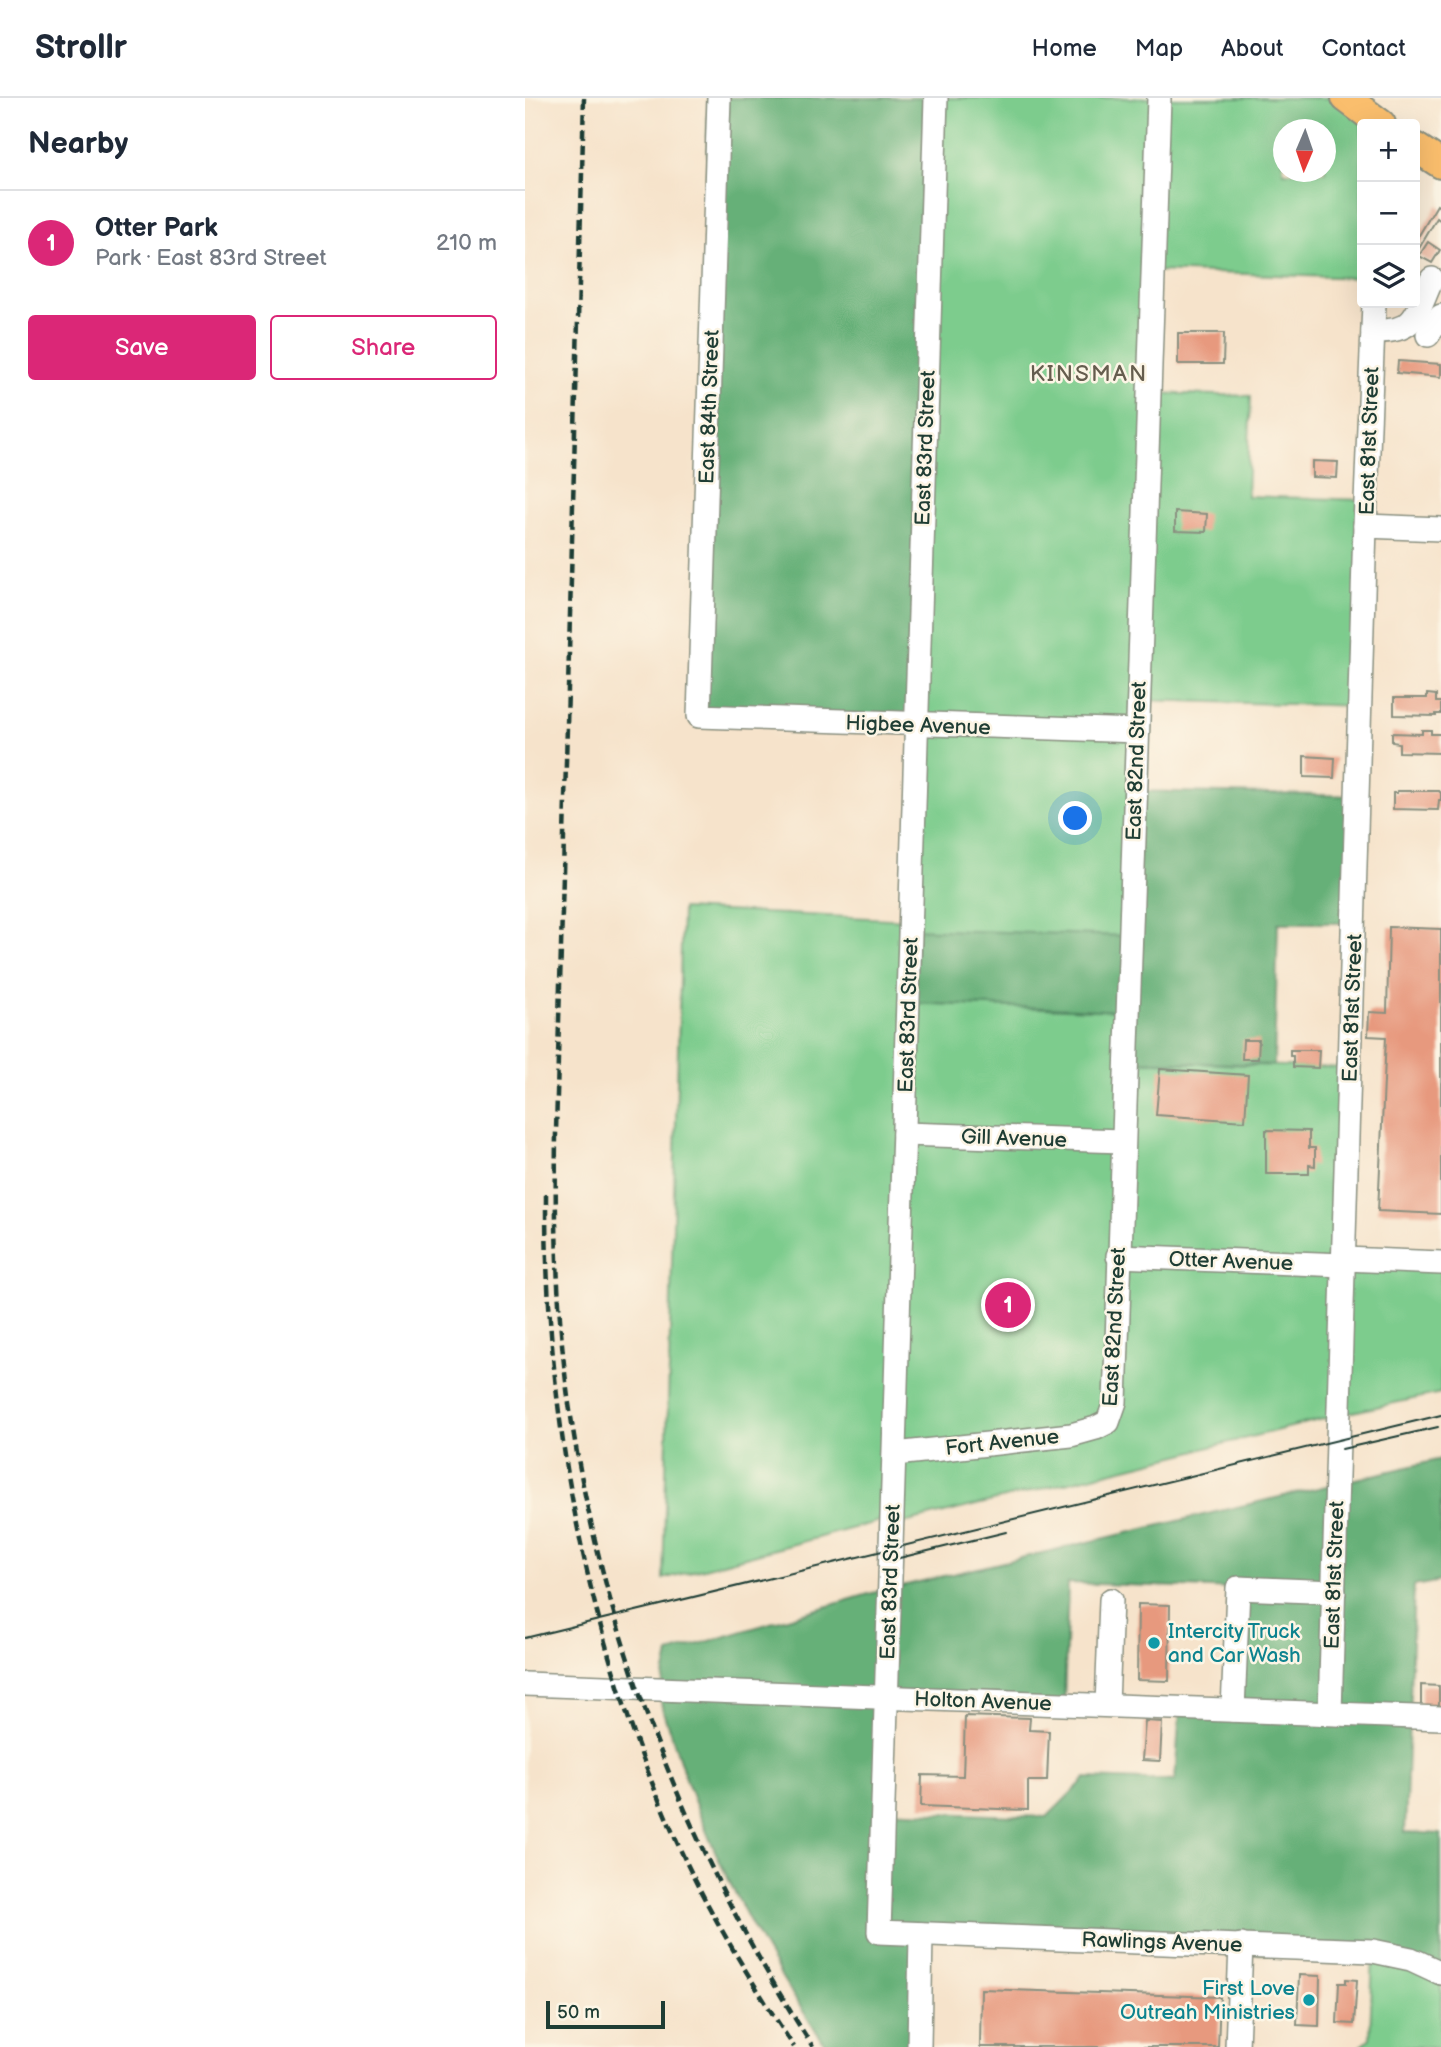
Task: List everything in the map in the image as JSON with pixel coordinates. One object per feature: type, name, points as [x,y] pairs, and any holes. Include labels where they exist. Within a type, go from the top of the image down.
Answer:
[{"type":"main road","points":[[1346,98],[1374,119]]},
{"type":"main road","points":[[1420,150],[1441,164]]},
{"type":"street","name":"East 84th Street","points":[[699,716],[719,98]]},
{"type":"street","name":"East 83rd Street","points":[[879,1932],[936,98]]},
{"type":"street","name":"East 82nd Street","points":[[1108,1422],[1115,1402],[1159,98]]},
{"type":"street","points":[[1373,331],[1389,332],[1406,328],[1414,318],[1433,279]]},
{"type":"street","name":"East 81st Street","points":[[1330,1713],[1374,308]]},
{"type":"street","points":[[1428,335],[1441,316]]},
{"type":"street","points":[[1365,526],[1441,529]]},
{"type":"street","name":"Higbee Avenue","points":[[699,716],[1137,732]]},
{"type":"street","name":"Gill Avenue","points":[[905,1134],[1123,1141]]},
{"type":"street","name":"Otter Avenue","points":[[1118,1256],[1441,1262]]},
{"type":"street","name":"Fort Avenue","points":[[895,1454],[1071,1435],[1108,1422]]},
{"type":"street","points":[[1233,1710],[1238,1588],[1334,1592]]},
{"type":"street","points":[[1107,1705],[1111,1600]]},
{"type":"street","name":"Holton Avenue","points":[[525,1684],[1441,1718]]},
{"type":"street","name":"Rawlings Avenue","points":[[879,1932],[1389,1952],[1441,1973]]},
{"type":"street","points":[[919,2047],[921,1934]]},
{"type":"street","points":[[1237,2047],[1241,1945]]},
{"type":"green space","points":[[708,98],[936,98],[917,725],[699,716]]},
{"type":"green space","points":[[936,98],[1346,98],[1359,119],[1357,278],[1153,271],[1149,393],[1251,396],[1247,496],[1366,500],[1360,706],[1138,700],[1130,936],[909,1003],[1127,1011],[1126,1061],[1350,1068],[1345,1258],[1441,1263],[1441,1393],[1339,1415],[892,1526],[891,1518],[663,1579],[682,909],[910,920]]},
{"type":"green space","points":[[1135,791],[1358,796],[1354,923],[1278,923],[1274,1065],[1126,1061],[1127,1011],[908,1003],[911,929],[1130,936]]},
{"type":"green space","points":[[1441,1459],[1441,1581],[1414,1586],[1405,1832],[1441,1834],[1441,1972],[1421,1963],[922,1934],[919,2047],[827,2047],[761,1942],[723,1867],[690,1791],[665,1719],[661,1701],[662,1689],[669,1653],[872,1593]],"holes":[[[1068,1583],[1238,1589],[1233,1710],[1180,1708],[1175,1781],[1086,1778],[1047,1817],[882,1811],[887,1698],[1064,1704]]]},
{"type":"green space","points":[[1373,1951],[1441,1972],[1441,2047],[1360,2047],[1370,2038]]},
{"type":"building","points":[[1437,205],[1441,208],[1441,221],[1437,218],[1420,247],[1420,234]]},
{"type":"building","points":[[1428,242],[1440,250],[1432,263],[1420,254]]},
{"type":"building","points":[[1178,333],[1224,333],[1223,364],[1178,364]]},
{"type":"building","points":[[1398,361],[1441,364],[1441,377],[1397,373]]},
{"type":"building","points":[[1312,461],[1338,462],[1337,478],[1312,477]]},
{"type":"building","points":[[1175,512],[1207,514],[1206,532],[1175,531]]},
{"type":"building","points":[[1427,694],[1436,695],[1436,702],[1441,702],[1441,714],[1394,715],[1394,698],[1427,698]]},
{"type":"building","points":[[1422,730],[1441,734],[1441,753],[1399,752],[1399,743],[1392,742],[1392,733],[1422,734]]},
{"type":"building","points":[[1304,756],[1335,758],[1334,778],[1304,777]]},
{"type":"building","points":[[1439,791],[1441,800],[1438,810],[1393,809],[1393,793]]},
{"type":"building","points":[[1389,927],[1441,929],[1441,1214],[1378,1211],[1386,1037],[1368,1036],[1369,1012],[1387,1013]]},
{"type":"building","points":[[1243,1040],[1259,1040],[1258,1059],[1242,1059]]},
{"type":"building","points":[[1290,1050],[1319,1050],[1318,1068],[1293,1067]]},
{"type":"building","points":[[1160,1069],[1248,1075],[1245,1121],[1156,1115]]},
{"type":"building","points":[[1266,1130],[1309,1131],[1309,1148],[1315,1148],[1315,1166],[1309,1165],[1309,1174],[1266,1174]]},
{"type":"building","name":"Intercity Truck and Car Wash","points":[[1138,1604],[1170,1605],[1169,1681],[1137,1680]]},
{"type":"building","points":[[1421,1685],[1439,1686],[1439,1706],[1421,1706]]},
{"type":"building","points":[[965,1716],[1030,1718],[1029,1730],[1049,1731],[1047,1781],[1028,1781],[1028,1810],[921,1806],[922,1775],[963,1776]]},
{"type":"building","points":[[1145,1721],[1162,1722],[1160,1761],[1142,1760]]},
{"type":"building","name":"First Love Outreah Ministries","points":[[1299,1975],[1320,1976],[1319,2026],[1297,2025]]},
{"type":"building","points":[[1346,1979],[1357,1980],[1354,2024],[1337,2023],[1339,1983],[1346,1983]]},
{"type":"building","points":[[981,1989],[1220,1997],[1218,2047],[980,2047]]},
{"type":"tram line","points":[[525,1638],[1441,1415]]},
{"type":"tram line","points":[[1342,1449],[1438,1427]]},
{"type":"tram line","points":[[887,1561],[1006,1532]]},
{"type":"railway","points":[[584,98],[556,1132],[557,1264],[564,1364],[583,1485],[602,1570],[626,1654],[655,1736],[687,1815],[725,1894],[813,2047]]},
{"type":"railway","points":[[546,1194],[553,1360],[577,1524],[595,1605],[645,1763],[688,1867],[731,1946],[794,2047]]},
{"type":"place","name":"Otter Park","points":[[1008,1305]]},
{"type":"place","name":"Intercity Truck and Car Wash","points":[[1154,1643]]},
{"type":"place","name":"First Love Outreah Ministries","points":[[1309,2000]]},
{"type":"district","name":"KINSMAN","points":[[1089,373]]}]
